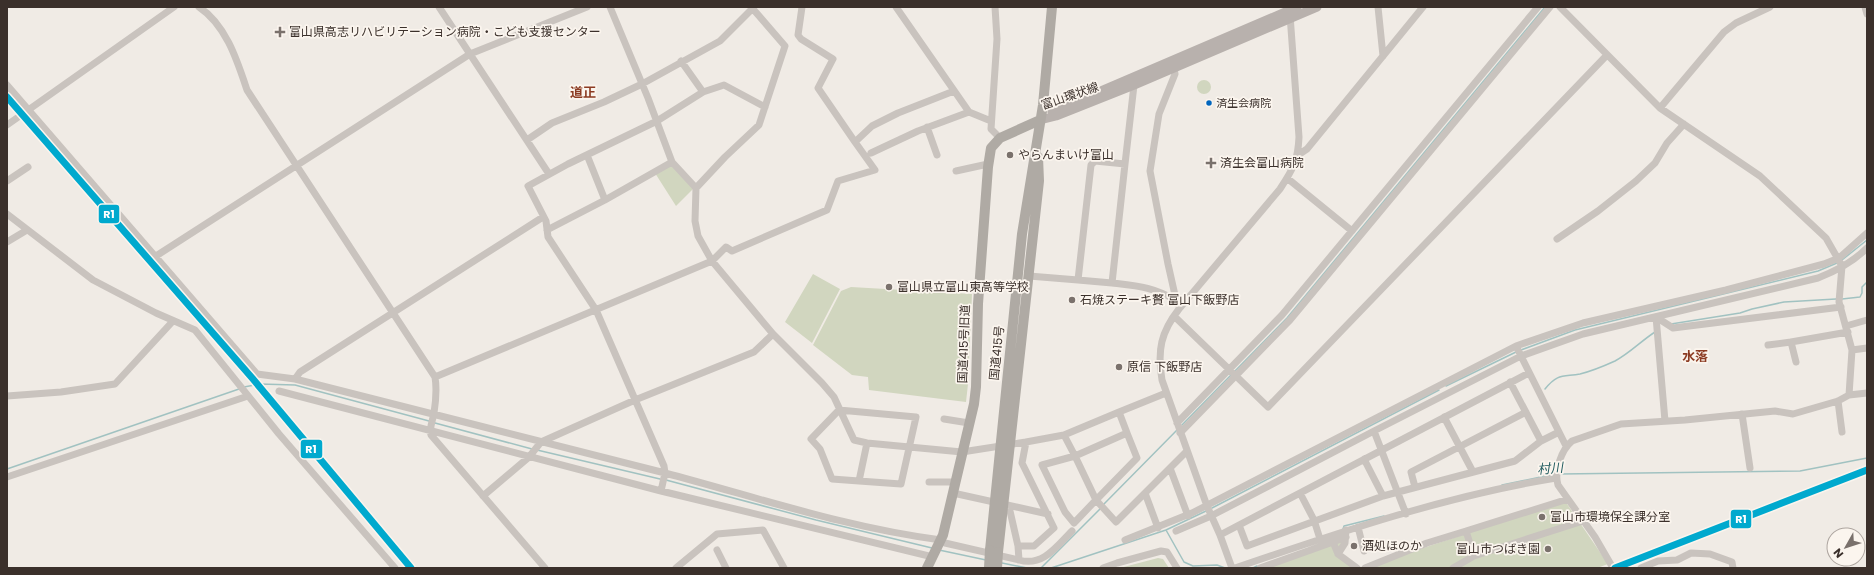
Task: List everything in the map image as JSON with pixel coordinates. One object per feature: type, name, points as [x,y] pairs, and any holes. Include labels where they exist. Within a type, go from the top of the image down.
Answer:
[{"type":"highway","name":"国道415号","points":[[989,568],[1003,506],[1005,446],[1022,234],[1040,120],[1052,7]]},
{"type":"highway","points":[[1000,138],[1040,120]]},
{"type":"highway","name":"国道415号旧道","points":[[928,568],[941,540],[953,493],[976,387],[978,304],[988,164],[991,148],[1000,138]]},
{"type":"highway","name":"国道415号","points":[[1005,446],[1029,276],[1039,181],[1037,141]]},
{"type":"highway","name":"国道415号","points":[[994,551],[997,568]]},
{"type":"main road","name":"富山環状線","points":[[1040,120],[1057,109],[1174,64],[1292,11],[1317,7]]},
{"type":"main road","name":"富山環状線","points":[[1040,120],[1056,116],[1134,85],[1174,64]]},
{"type":"street","points":[[7,125],[174,7]]},
{"type":"street","points":[[199,7],[211,15],[235,55],[247,90],[435,377],[437,390],[434,415],[430,430],[432,435],[545,568]]},
{"type":"street","points":[[439,7],[549,174]]},
{"type":"street","points":[[156,256],[296,164],[470,54],[587,7]]},
{"type":"street","points":[[610,7],[658,121],[672,162],[696,188]]},
{"type":"street","points":[[435,377],[712,261],[726,247],[732,251],[827,210],[838,181],[875,170],[818,88],[833,59],[798,36],[802,7]]},
{"type":"street","points":[[896,7],[969,112],[991,121]]},
{"type":"street","points":[[995,7],[997,39],[991,129],[1000,138]]},
{"type":"street","points":[[1378,7],[1383,56]]},
{"type":"street","points":[[1298,155],[1307,149],[1423,7]]},
{"type":"street","points":[[1180,433],[1282,315],[1538,7]]},
{"type":"street","points":[[1177,423],[1290,320],[1550,7]]},
{"type":"street","points":[[1560,7],[1660,108],[1760,176],[1826,238],[1839,258],[1842,266],[1839,302],[1852,350],[1849,395]]},
{"type":"street","points":[[1660,108],[1724,32],[1736,23],[1770,7]]},
{"type":"street","points":[[1864,7],[1867,14]]},
{"type":"street","points":[[527,140],[552,122],[604,102],[642,84],[681,61],[720,41],[753,8],[785,46],[759,125],[725,157],[696,188],[695,221],[698,236],[712,261],[773,334],[834,397],[854,440],[867,443],[962,452],[1005,446],[1064,435],[1166,393]]},
{"type":"street","points":[[1292,11],[1300,137],[1298,155],[1280,189],[1178,305],[1174,316],[1166,328],[1161,343],[1160,366],[1166,393],[1180,433],[1207,506],[1233,568],[1320,539],[1346,534]]},
{"type":"street","points":[[1174,316],[1268,407],[1607,55]]},
{"type":"street","points":[[681,61],[703,92]]},
{"type":"street","points":[[1174,64],[1175,74],[1159,114],[1150,171],[1168,264],[1178,305]]},
{"type":"street","points":[[7,85],[257,374],[295,379],[665,473],[800,511],[871,528],[941,540],[945,543],[1020,560],[1033,562],[1047,556],[1072,531]]},
{"type":"street","points":[[661,491],[665,473],[664,466],[596,310],[548,237],[543,217],[528,186],[587,155],[658,121],[703,92],[724,85],[765,107]]},
{"type":"street","points":[[1112,283],[1134,85]]},
{"type":"street","points":[[855,142],[872,126],[898,113],[954,91]]},
{"type":"street","points":[[871,153],[896,140],[927,127],[969,112]]},
{"type":"street","points":[[1556,239],[1598,211],[1636,181],[1655,163],[1667,143],[1684,124]]},
{"type":"street","points":[[927,127],[937,155]]},
{"type":"street","points":[[587,155],[605,200]]},
{"type":"street","points":[[1078,280],[1092,165],[1095,161],[1125,164]]},
{"type":"street","points":[[1410,161],[1417,167]]},
{"type":"street","points":[[547,230],[605,200],[672,162]]},
{"type":"street","points":[[956,171],[988,164]]},
{"type":"street","points":[[7,181],[28,167]]},
{"type":"street","points":[[1287,178],[1352,231]]},
{"type":"street","points":[[8,216],[93,280],[173,321],[195,330],[248,396],[395,568]]},
{"type":"street","points":[[295,379],[300,372],[543,217]]},
{"type":"street","points":[[7,242],[27,230]]},
{"type":"street","points":[[1125,540],[1188,516],[1516,346],[1583,323],[1807,270],[1839,258],[1867,233]]},
{"type":"street","points":[[1176,532],[1211,516],[1521,356],[1583,334],[1818,278],[1860,256],[1867,248]]},
{"type":"street","points":[[1029,276],[1144,287],[1163,292],[1178,305]]},
{"type":"street","points":[[1656,317],[1673,328],[1840,307]]},
{"type":"street","points":[[1656,317],[1665,421]]},
{"type":"street","points":[[1768,345],[1791,342],[1847,329],[1867,320]]},
{"type":"street","points":[[7,396],[61,392],[115,384],[173,321]]},
{"type":"street","points":[[483,496],[529,457],[541,442],[635,400],[754,352],[773,334]]},
{"type":"street","points":[[1791,342],[1796,362]]},
{"type":"street","points":[[1516,346],[1566,446]]},
{"type":"street","points":[[1852,350],[1867,348]]},
{"type":"street","points":[[1220,535],[1529,373]]},
{"type":"street","points":[[1510,382],[1541,441]]},
{"type":"street","points":[[279,391],[661,491],[933,557]]},
{"type":"street","points":[[1614,568],[1595,536],[1568,499],[1556,475],[1566,446],[1572,441],[1621,424],[1775,411],[1793,414],[1838,401],[1849,395],[1867,393]]},
{"type":"street","points":[[7,477],[248,396]]},
{"type":"street","points":[[1838,401],[1842,432]]},
{"type":"street","points":[[839,410],[916,417],[901,484],[832,479],[820,449],[810,439],[839,410]]},
{"type":"street","points":[[1119,412],[1137,458],[1099,505],[1074,523],[1065,512],[1042,465],[1075,456],[1127,433]]},
{"type":"street","points":[[1416,487],[1411,472],[1526,412]]},
{"type":"street","points":[[1742,414],[1750,468]]},
{"type":"street","points":[[1444,417],[1473,472]]},
{"type":"street","points":[[944,419],[969,423]]},
{"type":"street","points":[[1374,431],[1406,514]]},
{"type":"street","points":[[1239,525],[1247,546],[1314,520],[1383,496],[1515,461],[1541,441],[1559,432]]},
{"type":"street","points":[[1064,435],[1099,505],[1116,522],[1187,452]]},
{"type":"street","points":[[1018,546],[1034,546],[1054,528],[1022,463],[1026,442]]},
{"type":"street","points":[[859,481],[867,443]]},
{"type":"street","points":[[1364,459],[1383,496]]},
{"type":"street","points":[[1170,468],[1188,516]]},
{"type":"street","points":[[1260,568],[1333,542],[1358,527],[1556,475]]},
{"type":"street","points":[[929,482],[955,482]]},
{"type":"street","points":[[953,493],[1003,506],[1048,514]]},
{"type":"street","points":[[1300,493],[1314,520],[1320,539]]},
{"type":"street","points":[[1145,494],[1158,528]]},
{"type":"street","points":[[1365,568],[1427,543],[1568,499]]},
{"type":"street","points":[[1003,506],[1018,546],[1020,560]]},
{"type":"street","points":[[760,515],[763,530],[784,568]]},
{"type":"street","points":[[1453,568],[1474,556],[1583,521]]},
{"type":"street","points":[[1358,527],[1364,551]]},
{"type":"street","points":[[676,568],[717,534],[763,530]]},
{"type":"street","points":[[1466,531],[1474,556]]},
{"type":"street","points":[[1338,554],[1342,549],[1346,534]]},
{"type":"street","points":[[1333,542],[1338,554],[1357,568]]},
{"type":"street","points":[[717,550],[726,568]]},
{"type":"street","points":[[1103,568],[1117,562],[1161,551],[1167,552],[1177,568]]},
{"type":"street","points":[[1641,568],[1658,562],[1677,560],[1691,553],[1710,554],[1732,562],[1733,568]]},
{"type":"green space","points":[[1201,80],[1207,80],[1211,84],[1211,90],[1207,94],[1201,94],[1197,90],[1197,84]]},
{"type":"green space","points":[[672,164],[693,189],[676,206],[655,173]]},
{"type":"green space","points":[[813,274],[840,289],[812,343],[785,322]]},
{"type":"green space","points":[[851,287],[972,294],[966,402],[869,390],[868,377],[852,375],[813,345],[841,291]]},
{"type":"green space","points":[[1565,501],[1608,564],[1597,568],[1372,568],[1411,552]]},
{"type":"green space","points":[[1343,540],[1338,552],[1353,568],[1266,568]]},
{"type":"green space","points":[[1158,558],[1163,559],[1169,568],[1120,568]]},
{"type":"waterway","points":[[1235,371],[1287,318],[1545,7]]},
{"type":"waterway","points":[[1842,260],[1867,240]]},
{"type":"waterway","points":[[1521,350],[1575,330],[1818,271],[1837,263]]},
{"type":"waterway","points":[[1842,299],[1860,297],[1862,287],[1867,282]]},
{"type":"waterway","points":[[1671,324],[1740,313],[1784,302],[1836,299]]},
{"type":"waterway","points":[[1545,389],[1557,378],[1584,373],[1615,361],[1655,332]]},
{"type":"waterway","points":[[1446,386],[1516,352]]},
{"type":"waterway","points":[[1182,425],[1231,375]]},
{"type":"waterway","points":[[244,387],[260,384],[295,385],[429,421]]},
{"type":"waterway","points":[[7,469],[239,389]]},
{"type":"waterway","points":[[1212,508],[1439,390]]},
{"type":"waterway","points":[[435,423],[532,449]]},
{"type":"waterway","points":[[1103,505],[1178,429]]},
{"type":"waterway","points":[[537,450],[660,479]]},
{"type":"waterway","name":"村川","points":[[1560,474],[1800,471],[1867,458]]},
{"type":"waterway","name":"村川","points":[[1502,485],[1555,474]]},
{"type":"waterway","points":[[666,480],[816,520],[932,548]]},
{"type":"waterway","points":[[1041,568],[1101,508]]},
{"type":"waterway","points":[[1051,568],[1166,530],[1206,511]]},
{"type":"waterway","name":"村川","points":[[1343,529],[1344,526],[1384,516]]},
{"type":"waterway","name":"村川","points":[[1166,530],[1184,562],[1193,566],[1217,565],[1225,568]]},
{"type":"waterway","points":[[939,550],[986,560]]},
{"type":"waterway","points":[[1002,563],[1027,568]]},
{"type":"waterway","name":"村川","points":[[1253,568],[1257,566]]},
{"type":"transit line","name":"R1","points":[[7,97],[253,379],[411,568]]},
{"type":"transit line","name":"R1","points":[[1615,568],[1867,470]]},
{"type":"place","name":"富山県高志リハビリテーション病院・こども支援センター","points":[[280,32]]},
{"type":"place","name":"済生会病院","points":[[1209,103]]},
{"type":"place","name":"やらんまいけ富山","points":[[1010,155]]},
{"type":"place","name":"済生会富山病院","points":[[1211,163]]},
{"type":"place","name":"富山県立富山東高等学校","points":[[889,287]]},
{"type":"place","name":"石焼ステーキ贅 富山下飯野店","points":[[1072,300]]},
{"type":"place","name":"原信 下飯野店","points":[[1119,367]]},
{"type":"place","name":"富山市環境保全課分室","points":[[1542,517]]},
{"type":"place","name":"酒処ほのか","points":[[1354,546]]},
{"type":"place","name":"富山市つばき園","points":[[1548,549]]},
{"type":"district","name":"道正","points":[[583,92]]},
{"type":"district","name":"水落","points":[[1695,356]]}]
